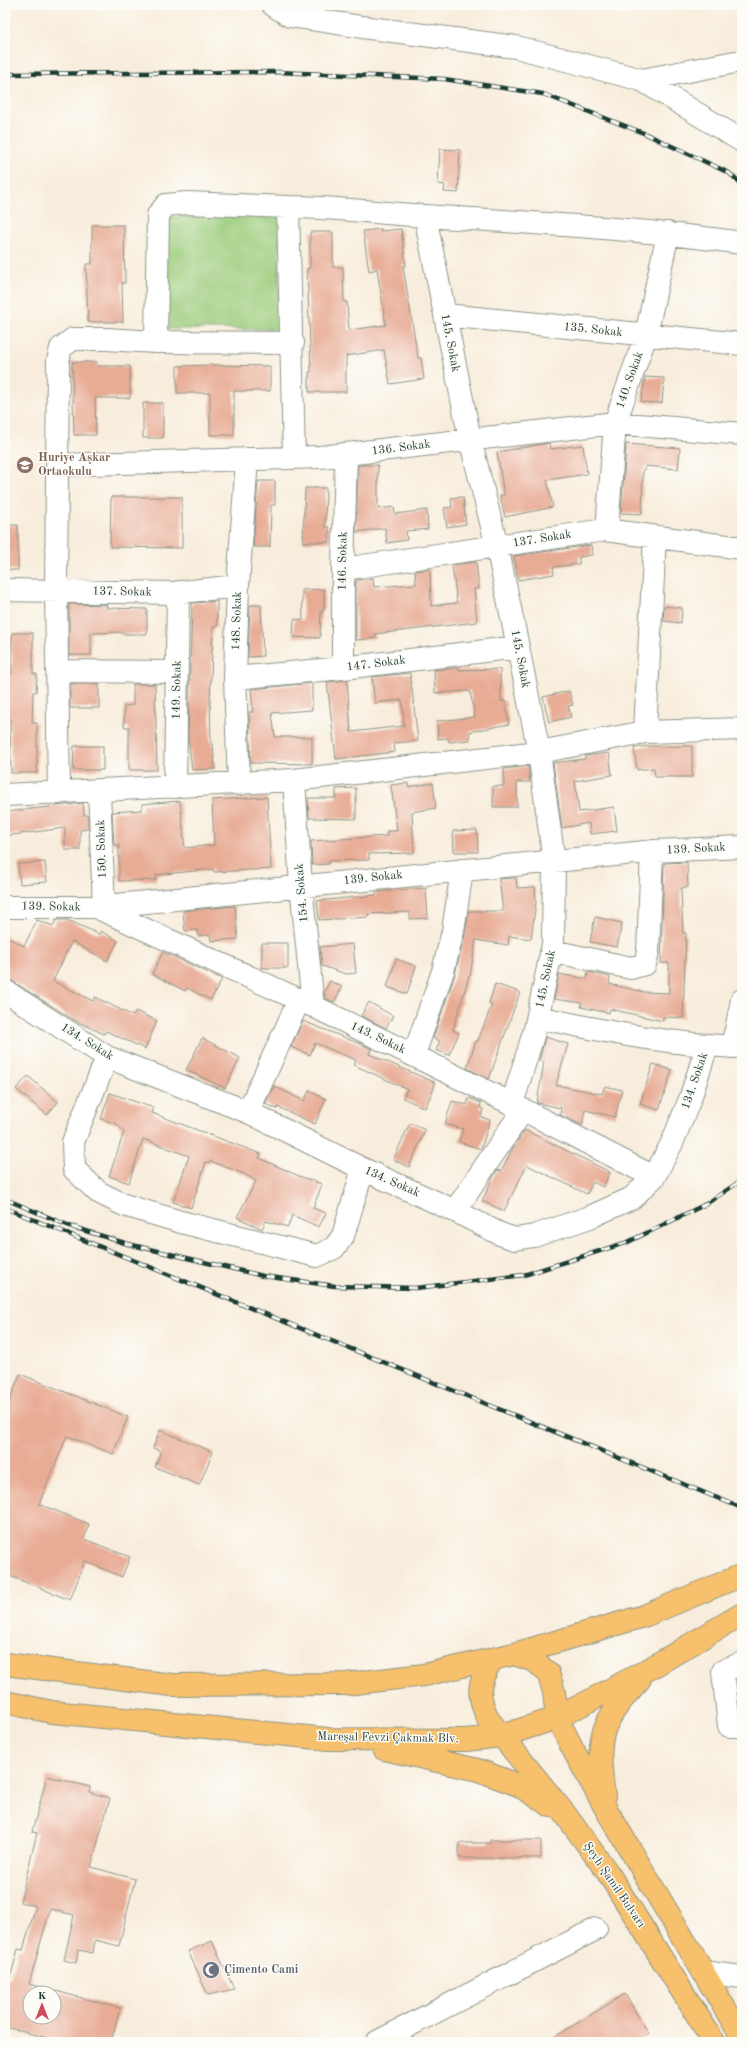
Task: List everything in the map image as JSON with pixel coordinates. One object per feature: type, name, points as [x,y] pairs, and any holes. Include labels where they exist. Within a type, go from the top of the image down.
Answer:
[{"type":"main road","points":[[5,1664],[172,1685],[270,1686],[346,1684],[424,1675],[492,1660],[644,1616],[742,1575]]},
{"type":"main road","name":"Mareşal Fevzi Çakmak Blv.","points":[[5,1702],[52,1712],[328,1739],[466,1740],[501,1736],[557,1718],[649,1669],[742,1614]]},
{"type":"main road","points":[[514,1654],[535,1660],[548,1673],[554,1692],[557,1718],[606,1809],[742,2037]]},
{"type":"main road","points":[[492,1660],[482,1676],[479,1690],[482,1706],[488,1719],[501,1736]]},
{"type":"main road","points":[[606,1809],[600,1760],[601,1739],[607,1721],[616,1706],[649,1669]]},
{"type":"main road","name":"Şeyh Şamil Bulvarı","points":[[501,1736],[565,1814],[608,1873],[714,2042]]},
{"type":"main road","points":[[328,1739],[434,1759],[478,1770],[518,1785],[565,1814]]},
{"type":"street","points":[[273,5],[290,16],[516,47],[642,80],[742,141]]},
{"type":"street","points":[[642,80],[735,62],[742,62]]},
{"type":"street","points":[[156,342],[158,215],[166,205],[187,203],[320,206],[425,216],[589,226],[668,233],[742,243]]},
{"type":"street","points":[[288,206],[293,343],[294,458]]},
{"type":"street","name":"145. Sokak","points":[[425,216],[470,439],[497,546],[518,647],[539,752],[554,861],[552,951],[518,1107],[455,1210]]},
{"type":"street","name":"140. Sokak","points":[[607,530],[615,423],[646,335],[668,233]]},
{"type":"street","name":"135. Sokak","points":[[445,315],[742,344]]},
{"type":"street","points":[[59,793],[56,591],[58,361],[61,348],[73,339],[156,342],[293,343]]},
{"type":"street","name":"136. Sokak","points":[[58,465],[346,455],[470,439],[615,423],[742,434]]},
{"type":"street","name":"146. Sokak","points":[[343,668],[343,569],[346,455]]},
{"type":"street","name":"148. Sokak","points":[[239,784],[235,678],[238,586],[247,459]]},
{"type":"street","name":"137. Sokak","points":[[343,569],[607,530],[742,548]]},
{"type":"street","points":[[645,732],[655,537]]},
{"type":"street","name":"137. Sokak","points":[[5,590],[178,593],[238,586]]},
{"type":"street","name":"149. Sokak","points":[[175,787],[178,593]]},
{"type":"street","name":"147. Sokak","points":[[235,678],[343,668],[518,647]]},
{"type":"street","points":[[57,671],[177,672]]},
{"type":"street","points":[[5,795],[294,780],[539,752],[645,732],[742,729]]},
{"type":"street","name":"154. Sokak","points":[[294,780],[301,886],[306,1003]]},
{"type":"street","name":"150. Sokak","points":[[100,791],[101,907]]},
{"type":"street","name":"139. Sokak","points":[[5,907],[101,907],[652,851],[742,847]]},
{"type":"street","points":[[552,951],[631,968],[645,964],[648,952],[652,851]]},
{"type":"street","points":[[414,1055],[443,971],[453,931],[462,870]]},
{"type":"street","name":"143. Sokak","points":[[101,907],[414,1055],[654,1177]]},
{"type":"street","name":"134. Sokak","points":[[5,991],[107,1057],[248,1112],[363,1169],[455,1210],[500,1234],[515,1238],[524,1238],[590,1217],[632,1198],[654,1177],[672,1143],[690,1099],[707,1046]]},
{"type":"street","points":[[538,1017],[602,1032],[707,1046],[736,1047],[736,1030],[742,1000]]},
{"type":"street","points":[[248,1112],[306,1003]]},
{"type":"street","points":[[107,1057],[73,1142],[74,1168],[98,1192],[124,1205],[181,1222],[317,1256],[334,1248],[343,1236],[363,1169]]},
{"type":"street","points":[[742,1663],[723,1671],[729,1726],[742,1726]]},
{"type":"street","points":[[377,2042],[596,1929]]},
{"type":"street","points":[[703,1972],[742,1977]]},
{"type":"green space","points":[[279,215],[279,329],[164,329],[164,217]]},
{"type":"building","points":[[440,149],[460,150],[458,193],[444,192],[445,185],[438,184]]},
{"type":"building","points":[[92,225],[124,225],[125,283],[122,283],[123,322],[88,322],[86,264],[92,264]]},
{"type":"building","points":[[381,229],[381,231],[401,229],[406,266],[403,266],[418,358],[421,358],[424,379],[390,384],[384,350],[346,356],[346,392],[309,392],[309,372],[311,372],[307,268],[310,268],[310,232],[333,232],[333,267],[343,267],[344,302],[347,302],[349,330],[386,325],[377,269],[369,271],[363,231]]},
{"type":"building","points":[[72,362],[97,362],[97,366],[130,366],[130,398],[95,398],[96,435],[74,435]]},
{"type":"building","points":[[177,366],[270,366],[270,391],[234,391],[234,435],[210,435],[210,393],[177,393]]},
{"type":"building","points":[[645,377],[664,378],[662,403],[641,402]]},
{"type":"building","points":[[143,403],[163,403],[163,438],[143,438]]},
{"type":"building","points":[[549,443],[550,449],[583,445],[587,474],[547,480],[553,507],[505,517],[500,495],[504,495],[497,452]]},
{"type":"building","points":[[626,444],[680,448],[678,469],[645,466],[645,470],[643,470],[642,514],[621,513]]},
{"type":"building","points":[[358,465],[378,465],[378,509],[394,507],[395,514],[427,510],[428,529],[406,531],[407,540],[387,543],[385,528],[356,532]]},
{"type":"building","points":[[258,481],[275,481],[275,505],[271,505],[270,547],[253,547]]},
{"type":"building","points":[[305,488],[326,488],[325,527],[329,527],[329,542],[303,542]]},
{"type":"building","points":[[111,497],[182,497],[182,548],[110,547]]},
{"type":"building","points":[[463,497],[466,524],[447,527],[444,508],[452,507],[451,498]]},
{"type":"building","points":[[5,525],[18,525],[18,570],[5,570]]},
{"type":"building","points":[[591,545],[592,555],[579,557],[579,564],[553,567],[554,574],[518,580],[514,556]]},
{"type":"building","points":[[476,562],[479,589],[474,589],[477,622],[375,634],[376,638],[356,640],[356,580],[373,578],[374,587],[416,584],[415,571],[430,569],[431,606],[457,603],[452,565]]},
{"type":"building","points":[[324,589],[324,611],[321,611],[320,638],[293,637],[294,619],[303,620],[302,590]]},
{"type":"building","points":[[217,601],[217,627],[213,627],[210,700],[211,745],[213,745],[215,769],[192,770],[188,736],[192,603]]},
{"type":"building","points":[[69,604],[107,605],[107,608],[147,609],[147,634],[122,634],[122,632],[91,633],[91,655],[69,655]]},
{"type":"building","points":[[250,605],[261,605],[263,656],[248,657]]},
{"type":"building","points":[[664,606],[682,608],[681,623],[663,621]]},
{"type":"building","points":[[12,633],[33,633],[33,674],[37,674],[36,692],[33,692],[32,723],[37,723],[37,773],[11,773],[10,717],[5,717],[5,673],[12,673]]},
{"type":"building","points":[[459,668],[459,670],[500,669],[501,701],[505,701],[509,724],[469,732],[470,740],[449,742],[448,738],[438,739],[437,721],[475,717],[470,691],[435,693],[434,670]]},
{"type":"building","points":[[410,673],[418,741],[394,743],[395,752],[336,759],[327,682],[347,680],[351,732],[404,726],[402,700],[375,703],[372,677]]},
{"type":"building","points":[[312,683],[312,710],[272,713],[275,737],[312,737],[312,764],[251,763],[249,712],[253,712],[251,689]]},
{"type":"building","points":[[70,684],[99,684],[99,708],[70,708]]},
{"type":"building","points":[[133,684],[155,684],[157,770],[129,770],[129,727],[124,727],[124,706],[133,705]]},
{"type":"building","points":[[569,691],[573,705],[568,706],[571,717],[549,722],[543,697]]},
{"type":"building","points":[[74,746],[103,746],[103,770],[73,770]]},
{"type":"building","points":[[650,746],[692,746],[692,777],[655,777],[654,768],[637,770],[634,748]]},
{"type":"building","points":[[609,753],[612,775],[575,781],[579,812],[614,807],[617,831],[590,834],[589,823],[562,828],[553,763],[585,759],[585,756]]},
{"type":"building","points":[[528,766],[530,782],[517,782],[517,807],[493,807],[493,786],[504,786],[504,769]]},
{"type":"building","points":[[408,783],[408,787],[433,783],[436,808],[412,812],[414,853],[369,854],[369,860],[329,861],[329,864],[312,865],[311,841],[387,836],[387,831],[397,831],[391,785]]},
{"type":"building","points":[[356,788],[356,819],[309,818],[308,798],[336,798],[336,789]]},
{"type":"building","points":[[267,797],[271,869],[214,872],[213,869],[156,875],[156,880],[119,881],[119,845],[114,845],[112,812],[142,810],[142,804],[180,801],[185,848],[214,845],[212,800]]},
{"type":"building","points":[[83,803],[84,815],[88,815],[88,829],[80,830],[80,850],[65,850],[65,828],[5,836],[5,812]]},
{"type":"building","points":[[477,830],[478,852],[454,852],[453,831]]},
{"type":"building","points":[[45,862],[47,882],[20,884],[18,864]]},
{"type":"building","points":[[687,862],[688,887],[681,888],[683,933],[686,933],[683,1018],[663,1017],[663,1021],[610,1009],[609,1013],[581,1007],[582,1003],[554,999],[559,974],[587,979],[588,972],[610,977],[609,984],[644,992],[669,993],[669,963],[661,963],[664,863]]},
{"type":"building","points":[[516,878],[517,888],[535,887],[536,902],[531,939],[509,936],[508,945],[476,940],[470,976],[453,1030],[459,1033],[449,1055],[436,1050],[440,1041],[433,1038],[455,974],[469,911],[503,911],[499,879]]},
{"type":"building","points":[[426,888],[428,918],[410,919],[410,912],[368,914],[369,917],[319,920],[317,901],[376,895],[376,892]]},
{"type":"building","points":[[235,906],[238,939],[211,941],[210,935],[198,936],[197,930],[185,931],[183,911]]},
{"type":"building","points":[[595,917],[622,923],[617,947],[590,942]]},
{"type":"building","points":[[37,920],[53,926],[56,920],[68,920],[99,934],[101,931],[118,941],[107,961],[72,941],[53,981],[93,1001],[95,997],[133,1016],[136,1011],[157,1021],[145,1049],[106,1031],[104,1034],[74,1020],[12,981],[5,979],[5,936],[24,946]]},
{"type":"building","points":[[262,943],[288,943],[288,968],[262,968]]},
{"type":"building","points":[[353,944],[356,973],[346,974],[322,966],[320,947]]},
{"type":"building","points":[[163,952],[222,979],[211,1000],[187,988],[185,991],[152,974]]},
{"type":"building","points":[[396,959],[416,966],[407,994],[387,987]]},
{"type":"building","points":[[330,981],[342,987],[334,1002],[325,998],[324,992]]},
{"type":"building","points":[[495,984],[520,992],[489,1079],[467,1068],[476,1041],[478,1041],[492,1004],[489,1003]]},
{"type":"building","points":[[369,1002],[393,1016],[386,1028],[361,1016]]},
{"type":"building","points":[[303,1021],[368,1047],[371,1049],[369,1054],[434,1082],[434,1088],[425,1108],[403,1098],[407,1089],[354,1065],[356,1060],[315,1043],[310,1055],[291,1047]]},
{"type":"building","points":[[545,1037],[568,1044],[556,1085],[602,1094],[605,1086],[622,1090],[615,1117],[585,1110],[582,1125],[560,1115],[561,1108],[537,1103],[544,1062],[539,1061]]},
{"type":"building","points":[[202,1038],[240,1058],[225,1088],[186,1070]]},
{"type":"building","points":[[653,1064],[672,1070],[659,1110],[640,1104]]},
{"type":"building","points":[[28,1076],[58,1102],[47,1115],[16,1089]]},
{"type":"building","points":[[274,1086],[304,1101],[309,1091],[326,1099],[315,1124],[278,1107],[277,1109],[265,1104]]},
{"type":"building","points":[[110,1093],[154,1108],[152,1113],[261,1154],[259,1158],[299,1176],[322,1184],[313,1208],[326,1213],[319,1227],[292,1215],[288,1227],[266,1221],[262,1229],[237,1217],[256,1181],[244,1174],[210,1161],[209,1163],[206,1162],[191,1208],[173,1202],[189,1156],[143,1139],[129,1183],[109,1176],[124,1132],[117,1124],[101,1119]]},
{"type":"building","points":[[469,1098],[481,1103],[480,1108],[483,1109],[481,1117],[490,1120],[481,1149],[459,1142],[463,1129],[445,1124],[452,1101],[467,1105]]},
{"type":"building","points":[[410,1123],[425,1130],[409,1167],[393,1160]]},
{"type":"building","points":[[525,1130],[610,1172],[603,1187],[593,1182],[587,1194],[527,1165],[504,1211],[482,1201],[495,1173],[498,1170],[501,1171],[514,1146]]},
{"type":"building","points":[[20,1374],[128,1417],[113,1454],[67,1436],[39,1504],[89,1524],[84,1539],[130,1557],[122,1577],[85,1561],[70,1600],[5,1574],[5,1412]]},
{"type":"building","points":[[160,1430],[213,1452],[199,1485],[155,1467],[161,1451],[153,1448]]},
{"type":"building","points":[[47,1776],[90,1787],[89,1792],[110,1798],[91,1867],[135,1879],[119,1946],[95,1940],[93,1953],[79,1950],[76,1963],[64,1960],[74,1915],[50,1909],[29,1984],[33,1985],[22,1985],[22,2025],[62,2025],[62,1993],[120,2008],[111,2042],[62,2042],[5,2027],[5,1977],[10,1979],[18,1949],[23,1950],[36,1906],[20,1902],[37,1833],[32,1832]]},
{"type":"building","points":[[490,1840],[541,1840],[541,1858],[459,1858],[459,1843],[490,1843]]},
{"type":"building","name":"Çimento Cami","points":[[212,1941],[234,1989],[208,1995],[188,1951]]},
{"type":"building","points":[[625,1994],[649,2034],[635,2042],[546,2042]]},
{"type":"railway","points":[[5,74],[277,72],[444,79],[543,94],[646,134],[729,173],[742,184]]},
{"type":"railway","points":[[73,1227],[128,1244],[263,1276],[335,1286],[416,1288],[524,1275],[628,1242],[706,1204],[742,1180]]},
{"type":"railway","points":[[5,1199],[77,1229]]},
{"type":"railway","points":[[5,1208],[742,1508]]},
{"type":"place","name":"Huriye Aşkar Ortaokulu","points":[[25,465]]},
{"type":"place","name":"Çimento Cami","points":[[211,1970]]}]
